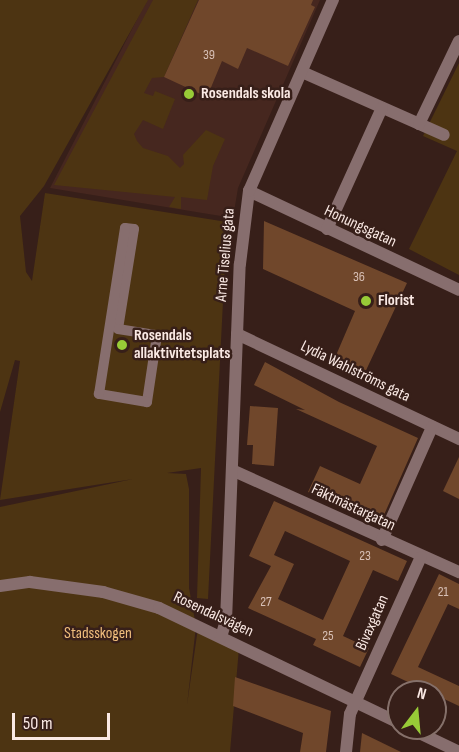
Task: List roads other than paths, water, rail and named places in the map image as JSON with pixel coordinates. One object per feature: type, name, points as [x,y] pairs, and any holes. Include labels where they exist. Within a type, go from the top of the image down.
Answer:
[{"type":"street","name":"Arne Tiselius gata","points":[[221,637],[226,621],[234,471],[237,334],[249,191],[333,0]]},
{"type":"street","points":[[419,124],[459,41]]},
{"type":"street","points":[[302,72],[444,135]]},
{"type":"street","points":[[327,229],[382,108]]},
{"type":"street","name":"Honungsgatan","points":[[249,191],[459,291]]},
{"type":"street","points":[[125,228],[134,229],[118,329],[157,335],[147,402],[99,394],[125,228]]},
{"type":"street","name":"Lydia Wahlströms gata","points":[[237,334],[459,439]]},
{"type":"street","points":[[382,540],[432,427]]},
{"type":"street","name":"Fäktmästargatan","points":[[234,471],[382,540],[459,572]]},
{"type":"street","name":"Bivaxgatan","points":[[346,752],[355,702],[421,557]]},
{"type":"street","name":"Rosendalsvägen","points":[[0,586],[30,582],[103,592],[159,608],[387,717]]},
{"type":"street","points":[[434,740],[459,752]]},
{"type":"place","name":"Rosendals skola","points":[[189,94]]},
{"type":"place","name":"Florist","points":[[366,301]]},
{"type":"place","name":"Rosendals allaktivitetsplats","points":[[122,345]]},
{"type":"park label","name":"Stadsskogen","points":[[98,634]]}]
